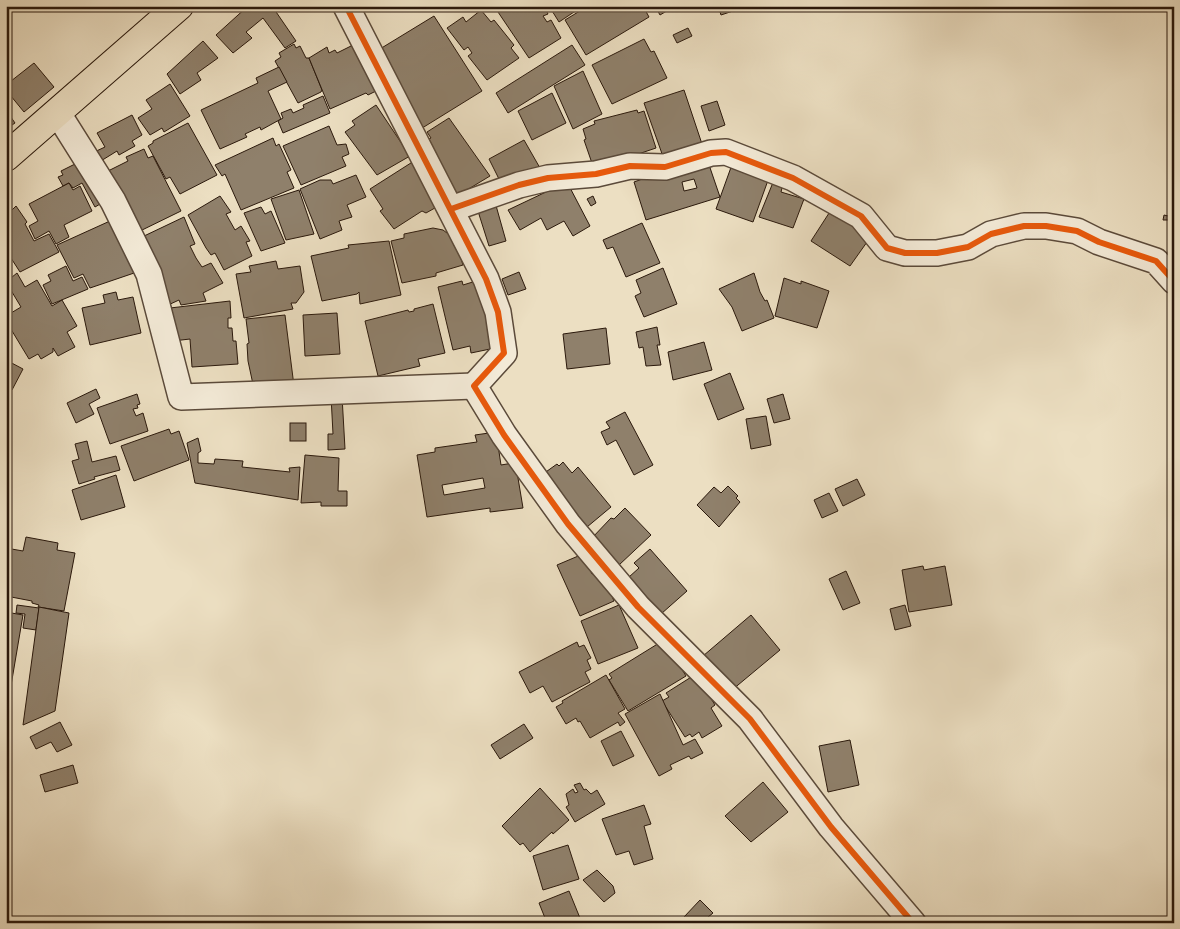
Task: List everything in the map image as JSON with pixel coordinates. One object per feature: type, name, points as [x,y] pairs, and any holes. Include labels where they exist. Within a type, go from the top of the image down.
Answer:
[{"type":"main road","points":[[6,157],[179,6]]},
{"type":"street","points":[[58,112],[113,201],[149,274],[181,396],[474,386],[504,353],[498,312],[492,295],[451,209],[346,6]]},
{"type":"street","points":[[451,209],[520,185],[548,178],[596,174],[630,166],[665,167],[710,153],[726,152],[793,178],[861,216],[887,248],[905,253],[937,253],[968,247],[992,234],[1024,226],[1046,226],[1077,231],[1099,242],[1156,261],[1174,281]]},
{"type":"street","points":[[474,386],[504,436],[568,524],[638,607],[750,719],[831,827],[913,923]]},
{"type":"building","points":[[248,6],[272,6],[296,41],[285,48],[263,18],[246,32],[252,38],[233,53],[216,35]]},
{"type":"building","points":[[497,6],[544,6],[548,14],[543,16],[547,22],[551,20],[561,38],[529,58],[498,12],[500,10]]},
{"type":"building","points":[[549,6],[583,6],[559,22]]},
{"type":"building","points":[[588,6],[643,6],[649,17],[586,55],[565,20]]},
{"type":"building","points":[[655,6],[669,6],[670,9],[660,15]]},
{"type":"building","points":[[718,6],[745,6],[745,7],[721,15]]},
{"type":"building","points":[[481,10],[491,22],[494,20],[514,45],[511,48],[519,58],[487,80],[468,56],[472,53],[468,47],[464,50],[447,28],[463,17],[466,22]]},
{"type":"building","points":[[434,16],[482,91],[419,130],[375,52]]},
{"type":"building","points":[[688,28],[692,36],[677,43],[673,35]]},
{"type":"building","points":[[644,39],[651,52],[654,51],[667,78],[612,104],[592,65]]},
{"type":"building","points":[[203,41],[218,58],[197,73],[201,80],[180,94],[167,74]]},
{"type":"building","points":[[294,44],[296,48],[300,46],[306,58],[309,58],[322,90],[298,103],[275,61],[281,57],[279,53]]},
{"type":"building","points":[[355,44],[378,90],[368,95],[366,93],[330,109],[309,58],[327,47],[329,53],[335,50],[337,53]]},
{"type":"building","points":[[572,45],[585,65],[508,113],[496,93]]},
{"type":"building","points":[[34,63],[54,87],[24,112],[6,90],[6,85]]},
{"type":"building","points":[[279,67],[287,82],[268,91],[281,119],[261,130],[260,127],[245,134],[247,137],[220,149],[201,110],[258,83],[256,78]]},
{"type":"building","points":[[583,71],[602,114],[573,129],[554,86]]},
{"type":"building","points":[[170,84],[190,116],[164,132],[162,128],[150,135],[138,118],[152,109],[146,100]]},
{"type":"building","points":[[684,90],[705,153],[666,165],[644,103]]},
{"type":"building","points":[[552,93],[566,123],[532,140],[518,111]]},
{"type":"building","points":[[323,96],[330,113],[283,133],[278,121],[283,118],[281,113],[291,109],[293,113],[304,108],[303,105]]},
{"type":"building","points":[[717,101],[725,125],[709,131],[701,106]]},
{"type":"building","points":[[376,105],[410,156],[377,175],[345,132],[355,125],[352,121]]},
{"type":"building","points":[[6,110],[15,123],[6,129]]},
{"type":"building","points":[[637,110],[638,113],[644,111],[656,148],[594,169],[584,140],[586,139],[583,129],[595,124],[594,121]]},
{"type":"building","points":[[132,115],[142,135],[132,141],[135,146],[119,155],[117,151],[96,164],[90,154],[105,147],[97,133]]},
{"type":"building","points":[[449,118],[490,176],[457,196],[427,140],[431,138],[427,132]]},
{"type":"building","points":[[188,123],[217,175],[180,194],[170,177],[166,179],[148,146],[153,141]]},
{"type":"building","points":[[329,126],[337,145],[346,144],[349,154],[342,157],[346,166],[301,185],[283,146]]},
{"type":"building","points":[[273,138],[276,146],[279,144],[291,170],[287,172],[294,188],[241,210],[225,174],[222,176],[215,165]]},
{"type":"building","points":[[524,140],[540,168],[503,187],[489,159]]},
{"type":"building","points":[[144,149],[148,158],[153,156],[181,211],[138,232],[108,171],[128,161],[126,157]]},
{"type":"building","points":[[706,156],[720,197],[646,220],[634,182]],"holes":[[[694,179],[697,188],[684,191],[682,182]]]},
{"type":"building","points":[[85,159],[107,200],[95,207],[82,183],[73,188],[69,183],[63,186],[58,177],[63,175],[61,171]]},
{"type":"building","points":[[734,159],[771,172],[753,222],[716,209]]},
{"type":"building","points":[[414,161],[442,204],[426,213],[422,211],[394,229],[380,211],[383,209],[370,189]]},
{"type":"building","points":[[356,175],[366,197],[347,205],[352,217],[339,221],[342,230],[320,239],[300,189],[320,180],[331,180],[333,184]]},
{"type":"building","points":[[774,180],[783,184],[781,192],[804,199],[793,228],[759,217]]},
{"type":"building","points":[[567,182],[590,226],[573,236],[564,221],[547,230],[541,218],[520,230],[508,210]]},
{"type":"building","points":[[69,183],[73,190],[80,186],[92,211],[64,225],[69,237],[56,244],[49,231],[35,239],[29,226],[38,221],[29,204]]},
{"type":"building","points":[[299,190],[314,234],[286,240],[271,199]]},
{"type":"building","points":[[220,196],[231,212],[226,214],[235,230],[241,226],[250,241],[246,242],[252,256],[224,270],[215,253],[211,255],[206,248],[188,215]]},
{"type":"building","points":[[593,196],[596,203],[591,206],[587,199]]},
{"type":"building","points":[[495,202],[506,241],[489,246],[477,208]]},
{"type":"building","points":[[1172,205],[1174,205],[1174,225],[1170,224],[1171,220],[1163,220],[1164,215],[1168,216]]},
{"type":"building","points":[[16,206],[27,222],[25,224],[34,241],[49,234],[59,252],[20,272],[9,255],[6,257],[6,216]]},
{"type":"building","points":[[261,207],[265,214],[271,211],[285,243],[261,251],[244,213]]},
{"type":"building","points":[[831,210],[872,235],[850,266],[811,241]]},
{"type":"building","points":[[121,216],[143,270],[90,288],[83,274],[74,278],[57,245]]},
{"type":"building","points":[[184,217],[195,244],[190,246],[196,258],[202,267],[211,263],[223,283],[203,293],[206,301],[181,305],[179,300],[166,306],[142,237]]},
{"type":"building","points":[[642,223],[660,263],[626,277],[613,247],[607,249],[603,240]]},
{"type":"building","points":[[1174,226],[1174,264],[1167,257]]},
{"type":"building","points":[[433,228],[443,230],[451,236],[454,246],[457,245],[463,265],[436,273],[436,276],[402,283],[391,241],[404,238],[404,234]]},
{"type":"building","points":[[389,241],[401,295],[360,304],[359,292],[322,301],[311,256],[349,248],[348,245]]},
{"type":"building","points":[[276,261],[278,269],[300,266],[304,292],[296,303],[291,303],[293,309],[244,318],[236,274],[251,272],[249,266]]},
{"type":"building","points":[[66,266],[73,281],[82,277],[88,289],[52,304],[43,285],[51,281],[48,275]]},
{"type":"building","points":[[663,268],[677,304],[644,317],[635,296],[641,293],[636,280]]},
{"type":"building","points":[[519,272],[526,289],[508,295],[502,279]]},
{"type":"building","points":[[17,273],[25,287],[37,280],[52,306],[62,300],[77,326],[67,332],[75,347],[58,356],[53,348],[53,352],[41,359],[38,354],[29,359],[6,321],[6,316],[21,307],[6,282]]},
{"type":"building","points":[[754,273],[760,292],[765,301],[767,300],[774,318],[742,331],[732,307],[719,289]]},
{"type":"building","points":[[784,278],[801,284],[801,281],[829,291],[817,328],[775,316]]},
{"type":"building","points":[[462,281],[463,285],[476,281],[495,348],[471,353],[470,346],[453,350],[438,287]]},
{"type":"building","points":[[116,292],[118,300],[133,297],[141,333],[90,345],[82,308],[105,303],[103,295]]},
{"type":"building","points":[[230,301],[231,318],[228,318],[228,328],[232,328],[233,341],[236,341],[238,364],[192,367],[190,339],[173,341],[170,308]]},
{"type":"building","points":[[433,304],[445,353],[418,359],[420,366],[378,376],[365,321],[408,310],[409,312],[414,311],[414,309]]},
{"type":"building","points":[[337,313],[340,354],[305,356],[303,315]]},
{"type":"building","points":[[285,315],[294,386],[254,389],[248,361],[247,344],[249,343],[246,319]]},
{"type":"building","points":[[657,327],[660,345],[657,345],[661,365],[646,366],[643,347],[639,348],[636,332]]},
{"type":"building","points":[[606,328],[610,364],[567,369],[563,334]]},
{"type":"building","points":[[704,342],[712,370],[673,380],[668,352]]},
{"type":"building","points":[[6,360],[23,369],[12,390],[6,387]]},
{"type":"building","points":[[730,373],[744,409],[718,420],[704,384]]},
{"type":"building","points":[[96,389],[100,398],[89,404],[94,414],[76,423],[67,403]]},
{"type":"building","points":[[137,394],[140,404],[137,405],[138,408],[133,409],[136,416],[143,413],[148,431],[110,444],[97,408]]},
{"type":"building","points":[[783,394],[790,419],[774,423],[767,399]]},
{"type":"building","points":[[331,396],[342,396],[345,449],[328,450],[328,434],[333,434]]},
{"type":"building","points":[[625,412],[653,465],[634,475],[616,440],[607,445],[601,432],[610,428],[606,422]]},
{"type":"building","points":[[766,416],[771,445],[751,449],[746,419]]},
{"type":"building","points":[[290,423],[306,423],[306,441],[290,441]]},
{"type":"building","points":[[169,429],[171,434],[179,431],[189,460],[134,481],[121,446]]},
{"type":"building","points":[[496,432],[501,465],[513,463],[514,472],[517,472],[523,508],[490,512],[490,508],[427,517],[417,455],[435,452],[435,448],[477,442],[475,435]],"holes":[[[483,478],[485,488],[444,495],[442,485]]]},
{"type":"building","points":[[198,438],[201,451],[198,453],[198,463],[214,464],[215,459],[243,461],[242,467],[290,472],[289,468],[300,467],[298,500],[195,483],[187,443]]},
{"type":"building","points":[[87,441],[92,462],[116,456],[120,470],[94,477],[95,479],[79,484],[72,461],[79,459],[75,444]]},
{"type":"building","points":[[305,455],[339,458],[338,491],[347,491],[347,506],[321,506],[321,502],[301,503]]},
{"type":"building","points":[[563,462],[572,473],[578,467],[611,507],[581,532],[543,474]]},
{"type":"building","points":[[116,475],[125,507],[81,520],[72,490]]},
{"type":"building","points":[[857,479],[865,495],[843,506],[835,489]]},
{"type":"building","points":[[728,486],[738,496],[736,498],[740,502],[719,527],[697,505],[714,487],[721,493]]},
{"type":"building","points":[[829,493],[838,511],[822,518],[814,500]]},
{"type":"building","points":[[625,508],[651,535],[619,565],[591,539],[611,518],[614,519]]},
{"type":"building","points":[[26,537],[58,543],[57,550],[75,553],[64,611],[38,607],[39,605],[32,603],[32,601],[6,596],[6,548],[23,551]]},
{"type":"building","points":[[650,549],[687,591],[661,614],[629,577],[639,568],[634,563]]},
{"type":"building","points":[[583,554],[592,574],[598,572],[605,580],[614,601],[580,616],[557,565]]},
{"type":"building","points":[[923,566],[924,570],[945,566],[952,605],[909,612],[902,570]]},
{"type":"building","points":[[846,571],[860,603],[843,610],[829,579]]},
{"type":"building","points":[[17,605],[39,608],[36,630],[23,628],[25,614],[16,613]]},
{"type":"building","points":[[619,605],[638,648],[598,664],[581,621]]},
{"type":"building","points":[[905,605],[911,626],[895,630],[890,609]]},
{"type":"building","points":[[39,607],[69,613],[55,711],[23,725]]},
{"type":"building","points":[[6,612],[23,615],[6,715]]},
{"type":"building","points":[[751,615],[780,650],[732,690],[703,656]]},
{"type":"building","points":[[664,640],[686,676],[628,711],[609,680],[612,678],[609,674]]},
{"type":"building","points":[[577,642],[579,647],[584,645],[591,658],[587,660],[591,669],[585,672],[590,682],[552,702],[543,686],[530,693],[519,672]]},
{"type":"building","points":[[696,674],[715,705],[711,708],[722,726],[702,738],[699,732],[692,737],[690,734],[685,737],[662,701],[669,697],[666,693]]},
{"type":"building","points":[[606,675],[625,709],[618,713],[625,722],[620,726],[618,722],[590,738],[580,721],[578,722],[576,718],[566,724],[556,707],[563,703],[562,701]]},
{"type":"building","points":[[660,694],[683,745],[695,739],[703,753],[691,759],[689,756],[670,765],[672,769],[659,776],[625,714]]},
{"type":"building","points":[[60,722],[72,745],[57,752],[51,742],[36,749],[30,737]]},
{"type":"building","points":[[524,724],[533,738],[500,759],[491,745]]},
{"type":"building","points":[[621,731],[634,756],[613,766],[601,741]]},
{"type":"building","points":[[850,740],[859,785],[828,792],[819,746]]},
{"type":"building","points":[[73,765],[78,783],[45,792],[40,775]]},
{"type":"building","points":[[763,782],[788,812],[751,842],[725,816]]},
{"type":"building","points":[[580,783],[584,790],[586,789],[591,794],[597,790],[605,804],[575,822],[566,807],[569,805],[566,794],[573,789],[575,793],[578,792],[574,785]]},
{"type":"building","points":[[540,788],[569,820],[553,834],[552,832],[530,852],[523,843],[520,845],[502,826]]},
{"type":"building","points":[[644,805],[651,824],[644,826],[653,859],[634,865],[629,851],[616,855],[602,819]]},
{"type":"building","points":[[568,845],[579,879],[543,890],[533,856]]},
{"type":"building","points":[[597,870],[613,886],[615,893],[604,902],[583,880]]},
{"type":"building","points":[[569,891],[582,923],[547,923],[539,903]]},
{"type":"building","points":[[700,900],[713,913],[701,923],[684,923],[684,917]]},
{"type":"cycle path","points":[[346,6],[486,279],[498,312],[504,353],[474,386],[504,435],[568,524],[638,607],[750,719],[831,827],[913,923]]},
{"type":"cycle path","points":[[451,209],[519,185],[548,178],[596,174],[630,166],[665,167],[711,153],[726,152],[793,178],[861,216],[887,248],[905,253],[937,253],[968,247],[991,234],[1024,226],[1046,226],[1077,231],[1099,242],[1156,261],[1174,281]]}]
